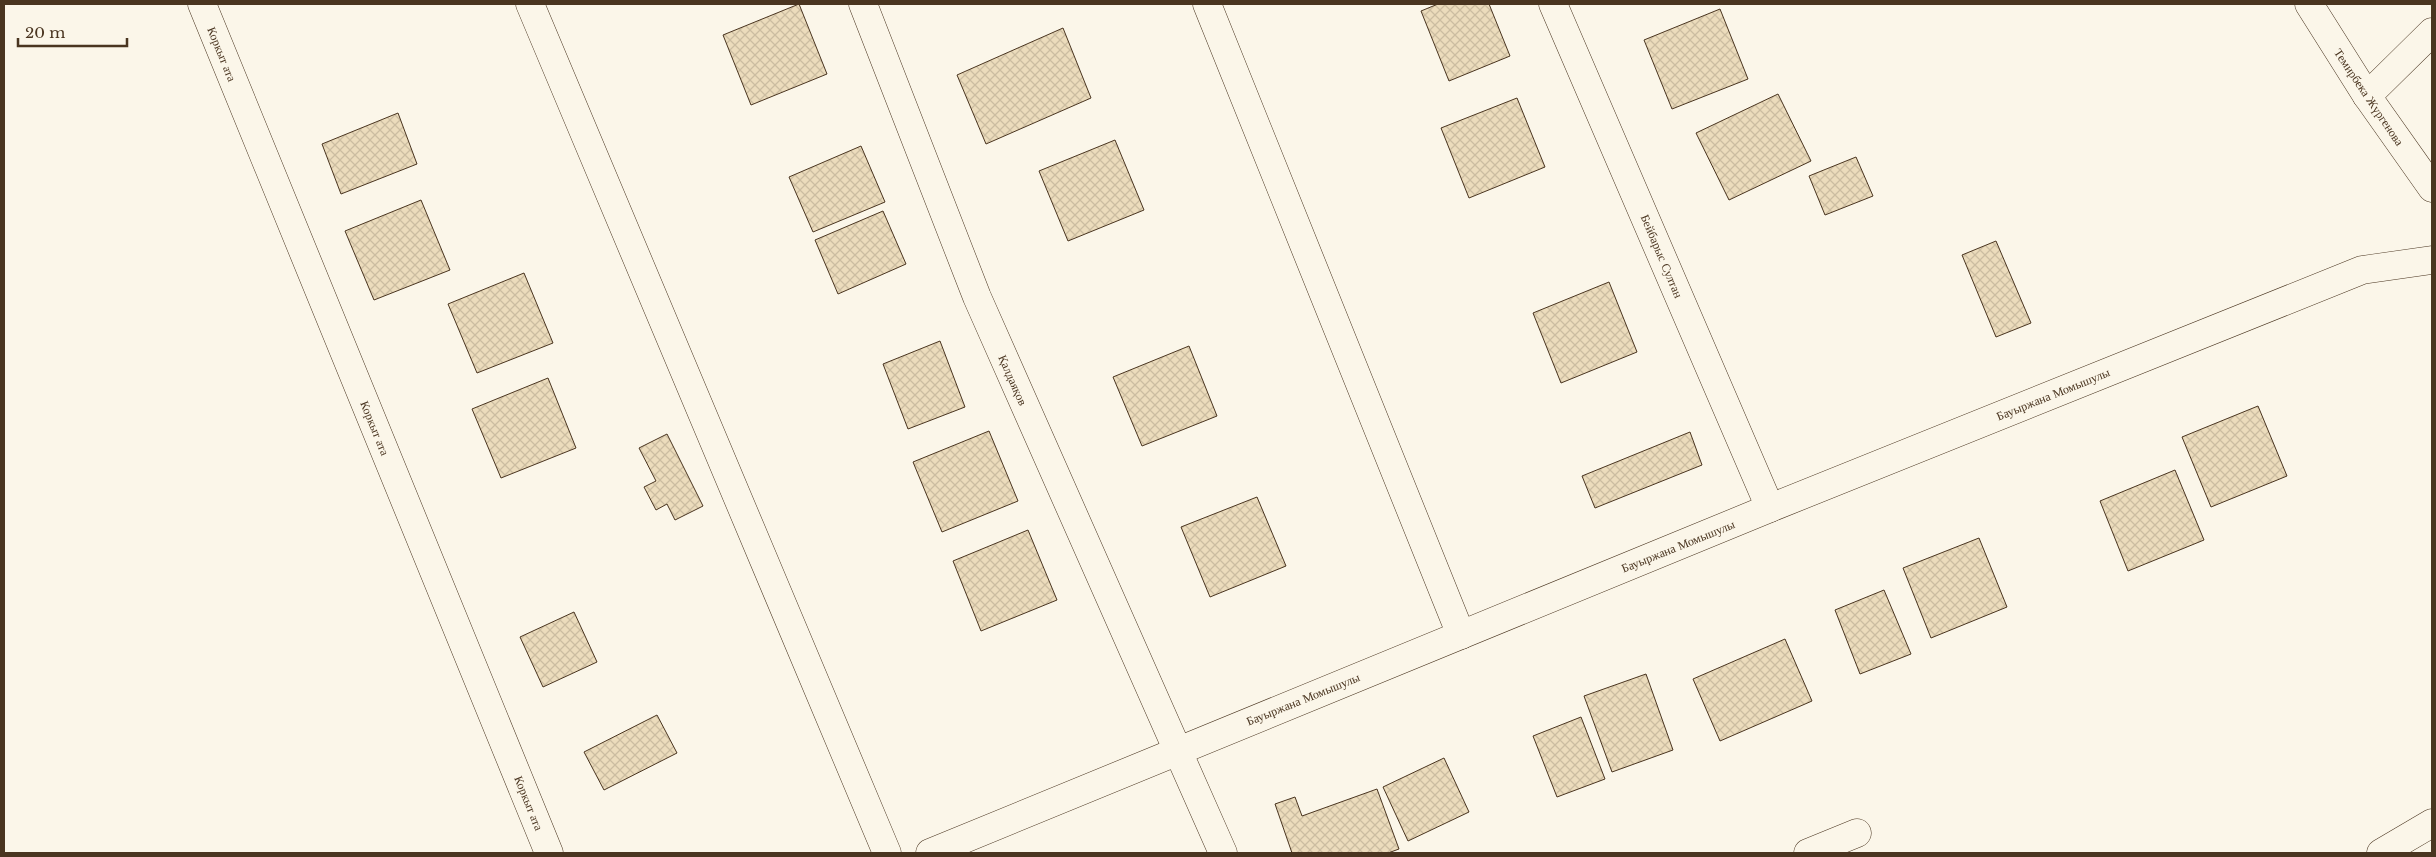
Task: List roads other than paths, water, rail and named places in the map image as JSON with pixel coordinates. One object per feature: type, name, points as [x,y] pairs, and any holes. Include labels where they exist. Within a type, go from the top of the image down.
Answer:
[{"type":"street","name":"Коркыт ата","points":[[202,4],[549,853]]},
{"type":"street","points":[[530,4],[887,853]]},
{"type":"street","name":"Қалдаяқов","points":[[863,4],[977,297],[1222,853]]},
{"type":"street","points":[[1206,4],[1461,635]]},
{"type":"street","name":"Бейбарыс Султан","points":[[1553,4],[1770,508]]},
{"type":"street","name":"Темирбека Жүргенова","points":[[2309,4],[2367,96],[2432,188]]},
{"type":"street","points":[[2367,96],[2432,32]]},
{"type":"street","name":"Бауыржана Момышулы","points":[[930,853],[1175,750],[2362,270],[2432,260]]},
{"type":"street","points":[[2381,853],[2432,823]]},
{"type":"street","points":[[1808,853],[1857,833]]}]
